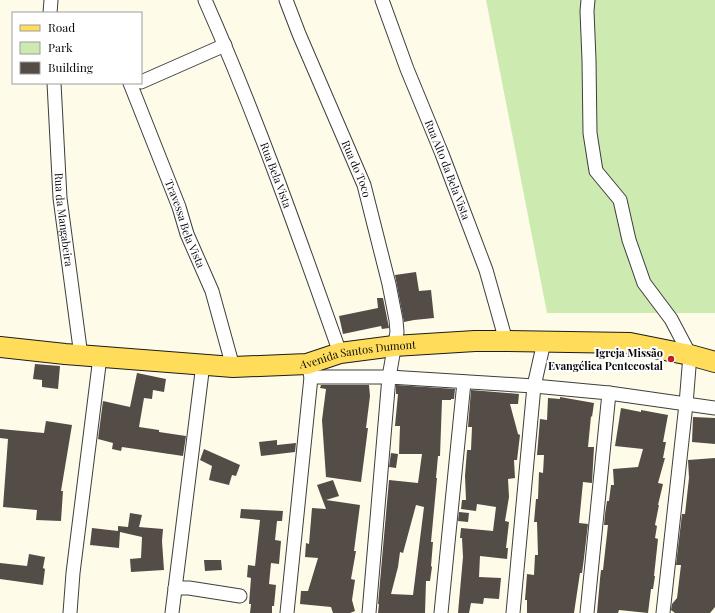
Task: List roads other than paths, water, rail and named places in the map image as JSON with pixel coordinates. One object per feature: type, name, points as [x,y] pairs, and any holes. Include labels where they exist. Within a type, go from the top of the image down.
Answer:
[{"type":"main road","name":"Avenida Santos Dumont","points":[[0,347],[233,367],[309,370],[340,353],[394,346],[475,341],[630,343],[690,355],[715,362]]},
{"type":"street","points":[[50,12],[51,0]]},
{"type":"street","name":"Rua Bela Vista","points":[[205,0],[225,45],[287,204],[340,353]]},
{"type":"street","name":"Rua do Toco","points":[[286,0],[299,34],[364,185],[394,304],[397,332],[390,376],[368,613]]},
{"type":"street","name":"Rua Alto da Bela Vista","points":[[382,0],[407,69],[442,154],[486,270],[506,341]]},
{"type":"street","points":[[588,0],[590,133],[596,171],[620,200],[629,240],[644,282],[671,319],[690,355],[663,613]]},
{"type":"street","points":[[142,81],[225,45]]},
{"type":"street","name":"Rua da Mangabeira","points":[[54,84],[60,198],[91,356],[70,613]]},
{"type":"street","name":"Travessa Bela Vista","points":[[136,84],[187,234],[212,291],[233,367]]},
{"type":"street","points":[[513,613],[534,386],[544,342]]},
{"type":"street","points":[[172,613],[203,364]]},
{"type":"street","points":[[287,613],[309,370],[534,386],[609,393],[715,408]]},
{"type":"street","points":[[441,613],[464,382]]},
{"type":"street","points":[[587,613],[609,393]]},
{"type":"street","points":[[175,588],[190,588],[240,596]]},
{"type":"place","name":"Igreja Missão Evangélica Pentecostal","points":[[671,359]]}]
